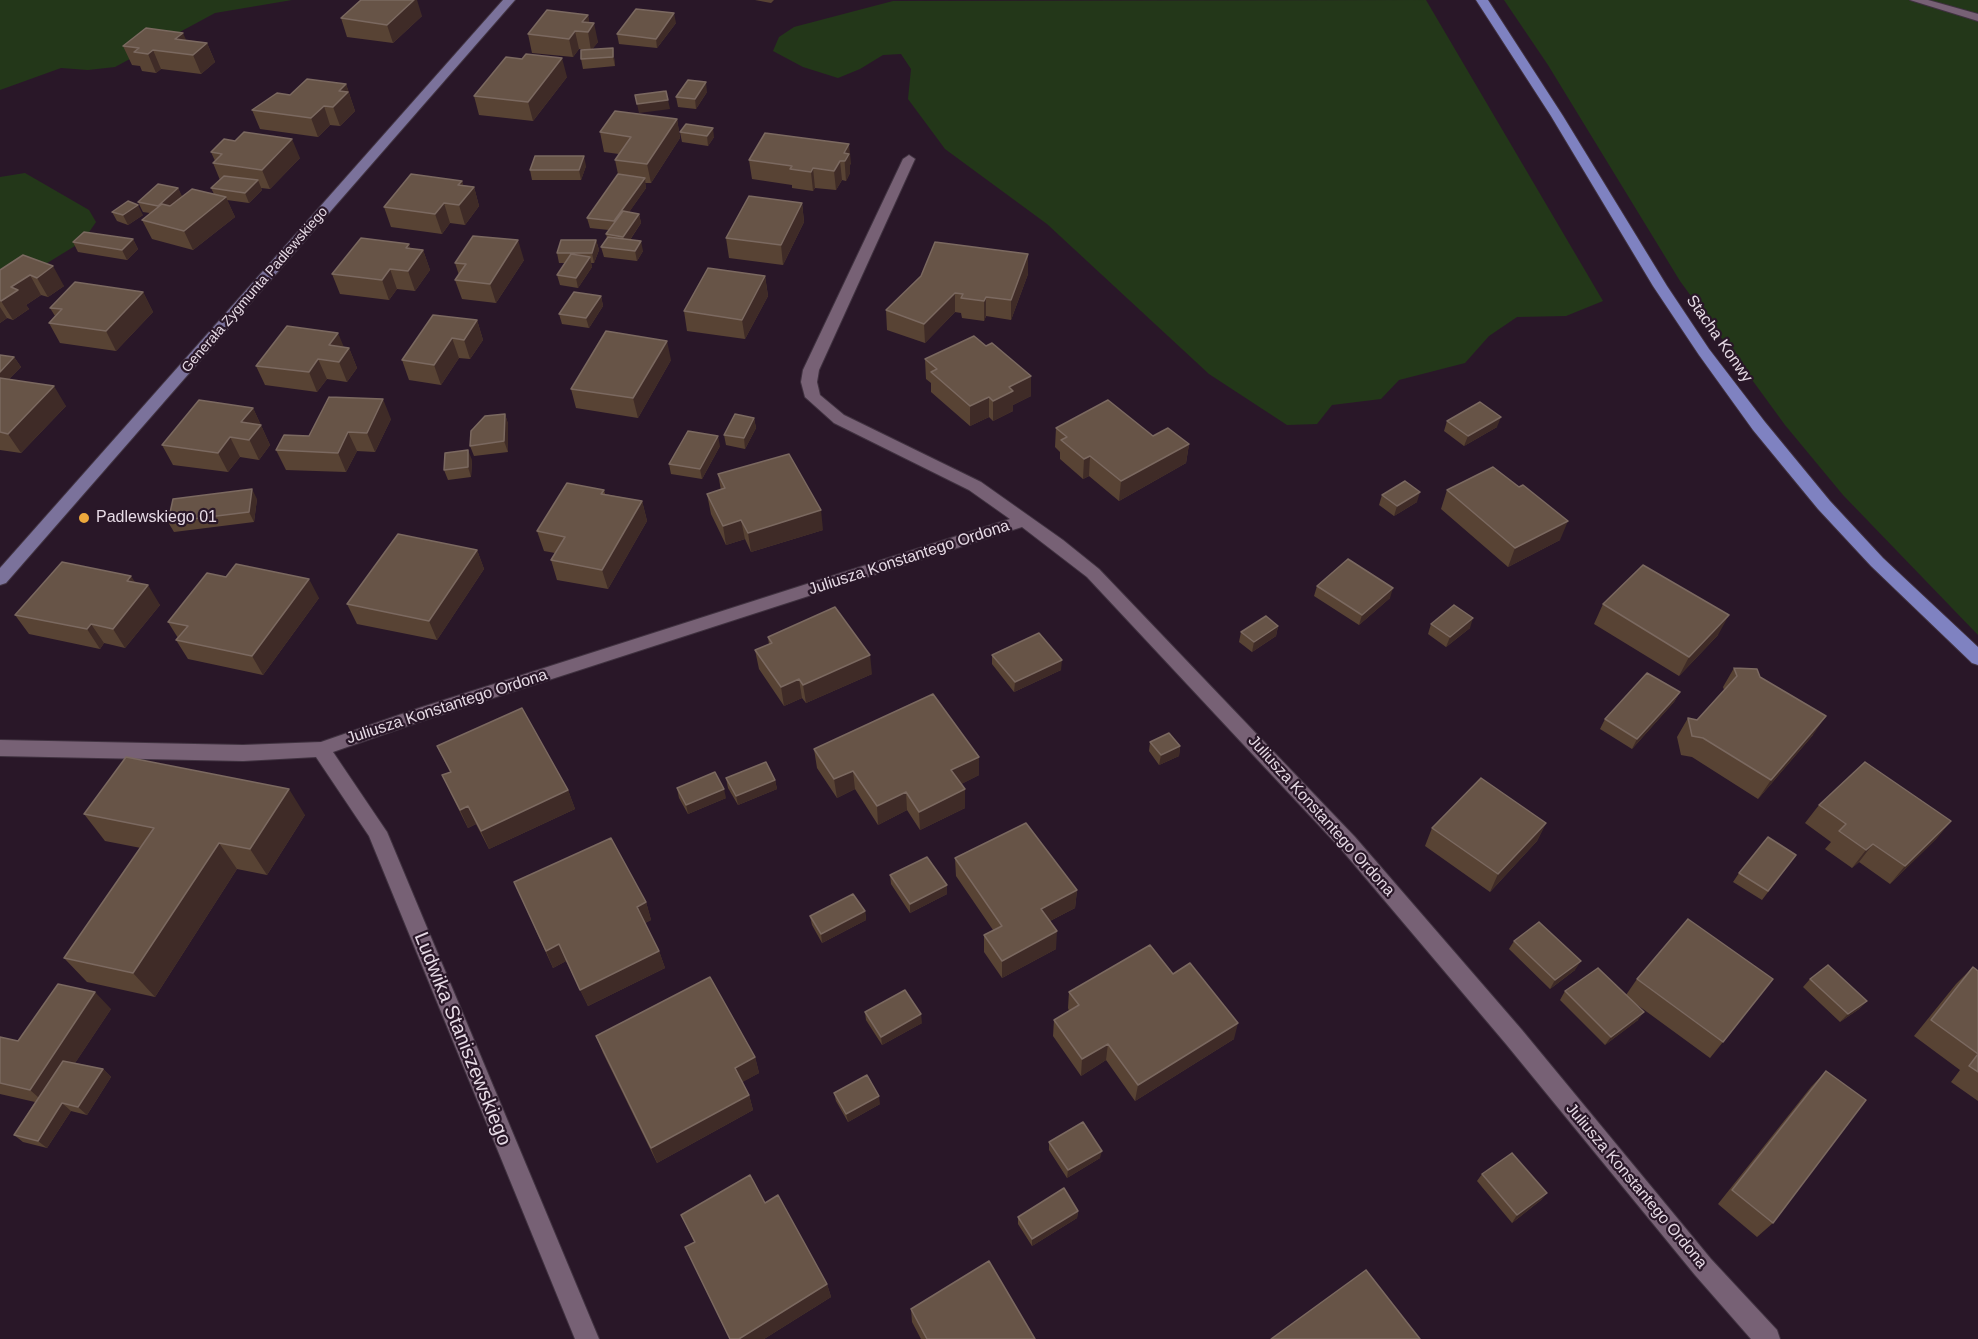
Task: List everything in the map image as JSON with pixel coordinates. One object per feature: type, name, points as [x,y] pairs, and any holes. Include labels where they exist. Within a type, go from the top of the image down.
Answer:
[{"type":"main road","name":"Stacha Konwy","points":[[1482,0],[1540,89],[1660,286],[1704,352],[1759,426],[1824,505],[1870,554],[1978,658]]},
{"type":"street","name":"Generała Zygmunta Padlewskiego","points":[[0,579],[510,0]]},
{"type":"street","points":[[1916,0],[1978,18]]},
{"type":"street","points":[[909,159],[811,370],[809,382],[813,397],[839,419],[975,486],[1023,521]]},
{"type":"street","name":"Juliusza Konstantego Ordona","points":[[0,748],[243,753],[321,749],[430,711],[1023,521],[1093,573],[1348,843],[1514,1037],[1703,1267],[1768,1339]]},
{"type":"street","name":"Ludwika Staniszewskiego","points":[[321,749],[377,832],[587,1339]]},
{"type":"green space","points":[[0,0],[292,0],[215,13],[115,67],[88,70],[61,68],[0,90]]},
{"type":"green space","points":[[1426,0],[1603,301],[1566,316],[1517,317],[1489,336],[1465,363],[1399,380],[1381,399],[1332,405],[1317,424],[1287,425],[1209,374],[1047,224],[945,149],[908,99],[911,69],[901,54],[883,55],[860,69],[838,78],[803,67],[773,51],[779,37],[794,27],[893,1]]},
{"type":"green space","points":[[1504,0],[1978,0],[1978,635],[1843,495],[1785,425],[1680,281],[1548,65]]},
{"type":"green space","points":[[25,173],[89,210],[96,222],[83,241],[0,292],[0,177]]},
{"type":"building","points":[[361,0],[414,0],[387,25],[341,18]]},
{"type":"building","points":[[636,9],[674,13],[656,39],[617,34]]},
{"type":"building","points":[[547,10],[588,15],[582,22],[594,23],[588,32],[575,31],[569,39],[528,34]]},
{"type":"building","points":[[146,28],[183,33],[175,39],[207,43],[193,55],[153,50],[148,54],[134,52],[139,48],[123,46]]},
{"type":"building","points":[[613,48],[613,57],[581,59],[581,50]]},
{"type":"building","points":[[526,54],[562,58],[528,102],[474,96],[506,57],[522,59]]},
{"type":"building","points":[[307,79],[346,84],[339,91],[348,92],[333,107],[324,106],[311,118],[252,110],[277,93],[290,95]]},
{"type":"building","points":[[688,80],[706,82],[695,99],[676,97]]},
{"type":"building","points":[[666,91],[668,100],[637,104],[635,95]]},
{"type":"building","points":[[615,111],[677,119],[647,164],[615,160],[631,137],[600,132]]},
{"type":"building","points":[[686,124],[713,128],[707,136],[680,132]]},
{"type":"building","points":[[244,132],[292,139],[262,170],[213,163],[222,154],[211,152],[224,139],[235,141]]},
{"type":"building","points":[[765,133],[849,144],[844,153],[849,154],[845,161],[840,161],[834,171],[813,168],[811,172],[790,169],[792,166],[749,160]]},
{"type":"building","points":[[535,156],[584,156],[579,170],[530,170]]},
{"type":"building","points":[[411,174],[462,181],[458,185],[474,187],[459,205],[444,203],[435,214],[384,207]]},
{"type":"building","points":[[618,174],[645,178],[614,221],[587,218]]},
{"type":"building","points":[[224,176],[258,180],[245,193],[211,188]]},
{"type":"building","points":[[158,184],[178,188],[158,206],[138,202]]},
{"type":"building","points":[[192,189],[226,197],[184,231],[142,220],[162,204],[170,206]]},
{"type":"building","points":[[749,196],[802,203],[781,245],[726,238]]},
{"type":"building","points":[[128,201],[138,205],[123,215],[112,212]]},
{"type":"building","points":[[623,211],[639,214],[623,237],[606,234]]},
{"type":"building","points":[[84,232],[133,239],[122,250],[73,242]]},
{"type":"building","points":[[473,236],[518,240],[490,284],[455,280],[466,264],[455,263]]},
{"type":"building","points":[[608,237],[641,241],[635,251],[601,247]]},
{"type":"building","points":[[361,238],[409,244],[406,248],[423,250],[408,271],[390,269],[382,280],[332,274]]},
{"type":"building","points":[[561,240],[596,240],[592,253],[557,253]]},
{"type":"building","points":[[935,242],[1028,254],[1011,300],[986,297],[984,301],[961,298],[963,294],[955,293],[924,324],[886,310],[921,276]]},
{"type":"building","points":[[571,254],[590,257],[576,278],[557,275]]},
{"type":"building","points":[[23,255],[53,266],[37,278],[30,275],[11,287],[18,290],[1,301],[0,270]]},
{"type":"building","points":[[708,268],[765,276],[742,320],[684,311]]},
{"type":"building","points":[[75,282],[143,292],[106,331],[49,323],[62,309],[50,308]]},
{"type":"building","points":[[574,292],[601,296],[586,318],[559,314]]},
{"type":"building","points":[[433,315],[477,320],[464,340],[452,338],[434,365],[402,360]]},
{"type":"building","points":[[287,326],[338,333],[329,345],[349,348],[339,362],[318,359],[309,372],[256,366]]},
{"type":"building","points":[[606,331],[667,341],[633,398],[571,389]]},
{"type":"building","points":[[974,336],[986,346],[992,343],[1031,376],[1009,387],[1013,391],[993,401],[989,397],[970,406],[931,372],[937,369],[925,359]]},
{"type":"building","points":[[0,355],[14,357],[0,372]]},
{"type":"building","points":[[0,378],[54,386],[8,434],[0,432]]},
{"type":"building","points":[[329,397],[383,399],[367,433],[348,432],[338,453],[276,450],[284,435],[309,436]]},
{"type":"building","points":[[199,400],[253,408],[241,422],[261,425],[249,440],[230,437],[218,453],[162,445]]},
{"type":"building","points":[[1108,400],[1153,436],[1168,428],[1189,444],[1121,481],[1090,456],[1084,459],[1061,440],[1067,437],[1056,428]]},
{"type":"building","points":[[1480,402],[1501,417],[1468,436],[1447,421]]},
{"type":"building","points":[[505,414],[504,441],[470,446],[471,431],[485,416]]},
{"type":"building","points":[[735,414],[754,418],[744,438],[724,435]]},
{"type":"building","points":[[688,431],[718,436],[700,469],[669,464]]},
{"type":"building","points":[[468,450],[468,467],[444,470],[445,453]]},
{"type":"building","points":[[789,454],[821,510],[748,533],[741,520],[723,526],[707,494],[725,488],[718,474]]},
{"type":"building","points":[[1493,467],[1519,487],[1523,485],[1568,521],[1515,548],[1447,490]]},
{"type":"building","points":[[1405,481],[1420,492],[1397,506],[1382,495]]},
{"type":"building","points":[[567,483],[604,490],[601,494],[642,501],[602,570],[551,560],[565,537],[537,531]]},
{"type":"building","points":[[252,489],[249,512],[168,522],[173,499]]},
{"type":"building","points":[[398,534],[477,550],[429,621],[347,604]]},
{"type":"building","points":[[1348,559],[1393,588],[1362,615],[1317,586]]},
{"type":"building","points":[[62,562],[131,576],[127,581],[148,585],[113,629],[91,624],[87,629],[15,615]]},
{"type":"building","points":[[236,564],[309,579],[252,656],[176,640],[188,626],[168,622],[207,573],[226,577]]},
{"type":"building","points":[[1643,565],[1729,615],[1689,657],[1603,604]]},
{"type":"building","points":[[1454,605],[1473,618],[1450,637],[1431,624]]},
{"type":"building","points":[[835,607],[870,655],[803,685],[799,679],[781,687],[755,650],[772,643],[768,637]]},
{"type":"building","points":[[1266,616],[1278,626],[1254,642],[1241,632]]},
{"type":"building","points":[[1039,633],[1062,660],[1015,682],[992,655]]},
{"type":"building","points":[[1734,668],[1757,669],[1760,677],[1826,716],[1771,780],[1703,738],[1692,736],[1688,718],[1697,720],[1737,676]]},
{"type":"building","points":[[1647,673],[1680,692],[1637,739],[1605,719]]},
{"type":"building","points":[[933,694],[979,757],[951,770],[965,789],[919,812],[906,792],[877,806],[853,771],[834,779],[814,749]]},
{"type":"building","points":[[522,708],[568,790],[481,831],[468,806],[460,810],[442,775],[451,772],[437,746]]},
{"type":"building","points":[[1169,733],[1180,746],[1161,755],[1150,742]]},
{"type":"building","points":[[126,757],[289,789],[250,849],[219,843],[133,973],[64,958],[154,828],[84,814]]},
{"type":"building","points":[[766,762],[775,780],[736,796],[726,778]]},
{"type":"building","points":[[1865,762],[1951,821],[1905,866],[1873,844],[1866,850],[1839,831],[1846,824],[1819,805]]},
{"type":"building","points":[[715,772],[724,789],[686,805],[677,788]]},
{"type":"building","points":[[1481,778],[1546,823],[1498,874],[1432,828]]},
{"type":"building","points":[[1026,823],[1077,890],[1041,909],[1057,931],[1002,961],[984,935],[1002,926],[955,858]]},
{"type":"building","points":[[1768,837],[1796,855],[1768,891],[1739,873]]},
{"type":"building","points":[[611,838],[646,902],[637,907],[659,951],[580,990],[559,944],[546,951],[514,882]]},
{"type":"building","points":[[927,857],[947,885],[910,904],[890,875]]},
{"type":"building","points":[[853,894],[865,911],[821,934],[810,916]]},
{"type":"building","points":[[1688,919],[1773,979],[1723,1042],[1637,979]]},
{"type":"building","points":[[1539,922],[1581,961],[1555,980],[1514,941]]},
{"type":"building","points":[[1150,945],[1173,974],[1190,963],[1238,1023],[1138,1085],[1108,1044],[1082,1059],[1054,1020],[1079,1005],[1069,992]]},
{"type":"building","points":[[1828,965],[1867,1001],[1848,1014],[1810,979]]},
{"type":"building","points":[[1973,967],[1978,971],[1978,1054],[1931,1020]]},
{"type":"building","points":[[1598,968],[1644,1012],[1611,1037],[1565,991]]},
{"type":"building","points":[[710,977],[755,1057],[735,1068],[749,1095],[651,1148],[596,1036]]},
{"type":"building","points":[[58,984],[95,992],[30,1090],[0,1083],[0,1037],[18,1041]]},
{"type":"building","points":[[905,990],[921,1014],[881,1037],[865,1012]]},
{"type":"building","points":[[1978,1054],[1978,1072],[1969,1066]]},
{"type":"building","points":[[63,1061],[103,1069],[78,1107],[62,1103],[38,1141],[14,1135]]},
{"type":"building","points":[[1826,1071],[1866,1100],[1773,1223],[1732,1190]]},
{"type":"building","points":[[867,1075],[879,1096],[846,1114],[834,1093]]},
{"type":"building","points":[[1083,1122],[1102,1151],[1068,1170],[1049,1142]]},
{"type":"building","points":[[1512,1153],[1547,1193],[1517,1215],[1482,1174]]},
{"type":"building","points":[[750,1175],[765,1203],[778,1195],[827,1284],[739,1339],[730,1339],[685,1247],[695,1242],[681,1215]]},
{"type":"building","points":[[1064,1188],[1078,1211],[1032,1239],[1018,1217]]},
{"type":"building","points":[[989,1261],[1035,1339],[927,1339],[911,1309]]},
{"type":"building","points":[[1366,1270],[1420,1339],[1271,1339]]},
{"type":"place","name":"Padlewskiego 01","points":[[84,518]]}]
